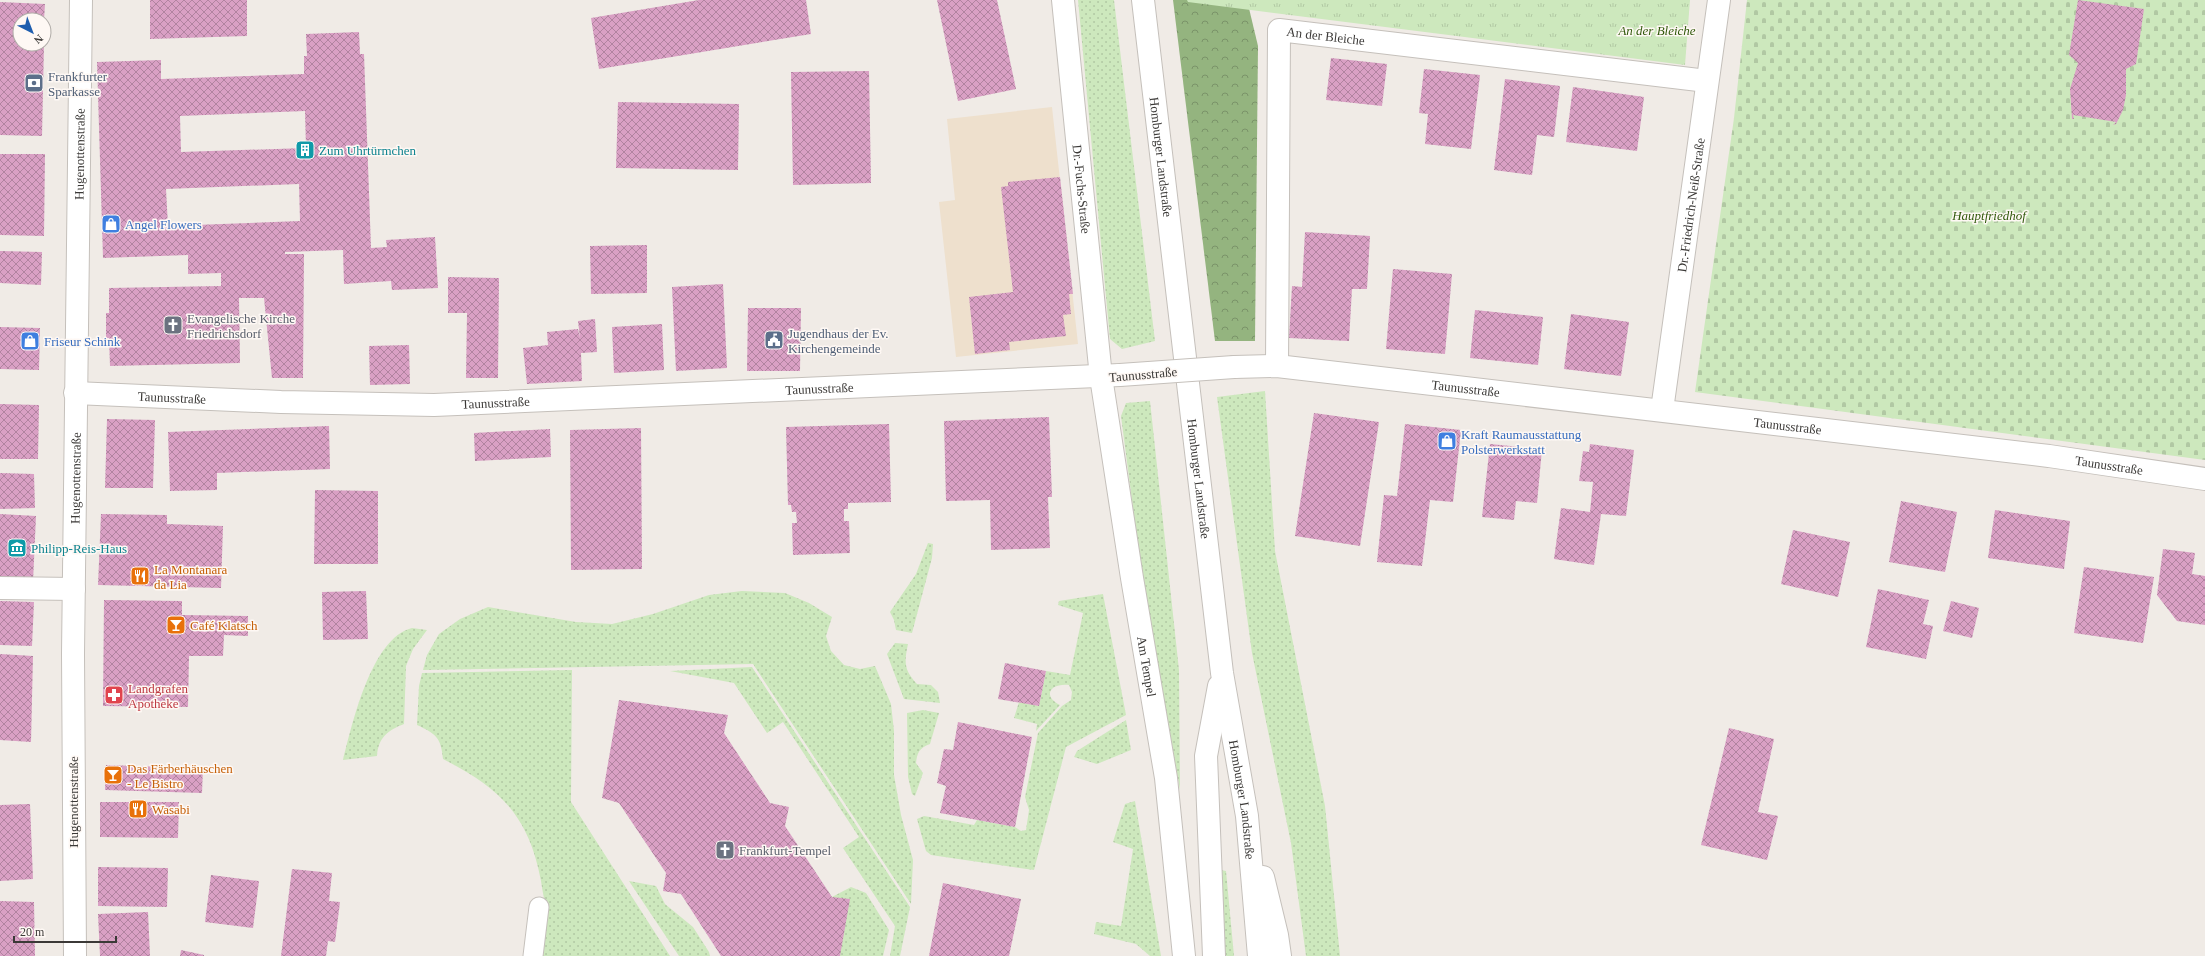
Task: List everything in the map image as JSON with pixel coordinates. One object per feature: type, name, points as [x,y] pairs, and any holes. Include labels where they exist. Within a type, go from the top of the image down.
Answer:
[{"type":"street","name":"Hugenottenstraße","points":[[75,956],[73,790],[75,393],[81,0]]},
{"type":"street","name":"Dr.-Fuchs-Straße","points":[[1063,0],[1110,376]]},
{"type":"street","name":"Homburger Landstraße","points":[[1143,0],[1222,673],[1247,816],[1258,956]]},
{"type":"street","name":"Dr.-Friedrich-Neiß-Straße","points":[[1662,410],[1706,81],[1719,0]]},
{"type":"street","name":"An der Bleiche","points":[[1277,366],[1279,30],[1706,81]]},
{"type":"street","name":"Taunusstraße","points":[[75,393],[281,402],[434,405],[1110,376],[1234,367],[1277,366],[2049,456],[2205,478]]},
{"type":"street","name":"Am Tempel","points":[[1110,376],[1132,578],[1166,778],[1184,956]]},
{"type":"street","points":[[0,588],[74,589]]},
{"type":"street","points":[[1214,956],[1206,756],[1222,673]]},
{"type":"street","points":[[1247,816],[1278,935],[1280,956]]},
{"type":"lane","points":[[533,956],[539,907]]},
{"type":"shaded area","points":[[1052,107],[1078,344],[956,357],[939,202],[955,200],[947,119]]},
{"type":"green space","points":[[1078,0],[1114,0],[1155,341],[1122,349],[1110,339]]},
{"type":"green space","points":[[1173,0],[1247,0],[1258,46],[1255,341],[1215,341]]},
{"type":"green space","name":"An der Bleiche","points":[[1187,0],[1690,0],[1685,65],[1188,2]]},
{"type":"green space","name":"Hauptfriedhof","points":[[1747,0],[2205,0],[2205,460],[1695,392],[1734,118]]},
{"type":"green space","points":[[1265,391],[1275,551],[1325,806],[1340,956],[1306,956],[1291,843],[1252,653],[1217,397]]},
{"type":"green space","points":[[1150,401],[1179,670],[1180,790],[1142,577],[1121,416],[1126,403]]},
{"type":"green space","points":[[928,543],[933,544],[932,558],[912,633],[896,630],[894,620],[890,612],[916,574]]},
{"type":"green space","points":[[742,591],[785,593],[809,603],[832,617],[826,636],[831,651],[844,665],[860,669],[875,666],[891,704],[894,731],[894,775],[901,815],[913,860],[911,904],[753,664],[423,670],[427,655],[439,634],[460,619],[488,607],[576,622],[612,624],[653,614],[709,595]]},
{"type":"green space","points":[[1103,594],[1126,715],[1066,747],[1034,870],[931,855],[926,851],[917,819],[924,816],[974,825],[977,820],[1015,827],[1021,831],[1026,830],[1029,810],[1025,797],[1038,733],[1062,706],[1071,700],[1072,692],[1069,685],[1062,685],[1053,688],[1050,694],[1051,698],[1060,705],[1036,731],[1037,724],[1014,718],[1019,702],[1039,706],[1046,671],[1070,675],[1083,613],[1058,605],[1059,601]]},
{"type":"green space","points":[[412,628],[427,630],[413,649],[406,666],[404,724],[393,729],[385,736],[379,744],[377,756],[343,760],[358,705],[375,665],[385,648],[398,635]]},
{"type":"green space","points":[[895,643],[908,644],[906,656],[907,670],[917,684],[931,685],[938,692],[940,703],[904,699],[887,654]]},
{"type":"green space","points":[[752,667],[910,907],[900,956],[890,956],[895,926],[843,848],[859,837],[783,722],[767,733],[734,683],[670,671]]},
{"type":"green space","points":[[572,670],[571,802],[670,956],[543,956],[546,916],[545,903],[536,858],[520,821],[509,806],[496,793],[481,781],[443,759],[441,746],[436,737],[429,731],[417,725],[419,686],[422,673]]},
{"type":"green space","points":[[923,710],[939,713],[930,744],[921,749],[917,756],[916,763],[923,773],[915,796],[912,794],[908,777],[907,713]]},
{"type":"green space","points":[[1126,720],[1131,750],[1097,764],[1074,757],[1077,751]]},
{"type":"green space","points":[[1135,801],[1161,956],[1150,956],[1136,944],[1094,934],[1096,922],[1121,926],[1133,849],[1113,842],[1125,804]]},
{"type":"green space","points":[[1221,870],[1226,871],[1234,956],[1224,956]]},
{"type":"green space","points":[[629,881],[656,886],[665,904],[693,927],[710,956],[679,956]]},
{"type":"green space","points":[[851,887],[866,893],[889,930],[883,956],[840,956],[832,897]]},
{"type":"building","points":[[150,0],[247,0],[247,36],[150,39]]},
{"type":"building","points":[[699,0],[806,0],[811,34],[599,69],[591,18]]},
{"type":"building","points":[[937,0],[997,0],[1016,89],[958,101]]},
{"type":"building","points":[[2078,0],[2144,9],[2136,64],[2126,69],[2126,95],[2123,110],[2116,124],[2113,125],[2116,122],[2073,115],[2074,119],[2072,119],[2070,89],[2078,63],[2069,55]]},
{"type":"building","points":[[0,2],[45,4],[44,12],[12,12],[12,52],[44,52],[42,136],[0,135]]},
{"type":"building","points":[[359,32],[360,54],[364,54],[371,248],[387,247],[386,240],[435,237],[438,288],[392,290],[391,281],[344,284],[343,250],[285,252],[285,254],[304,254],[303,378],[272,378],[264,298],[239,298],[240,363],[110,366],[109,338],[106,338],[106,313],[109,313],[109,288],[221,286],[221,273],[188,274],[188,255],[103,258],[97,62],[161,60],[161,79],[304,74],[304,56],[307,56],[306,34]],"holes":[[[305,111],[306,148],[181,152],[180,116]],[[299,184],[300,221],[168,226],[166,189]]]},
{"type":"building","points":[[1331,58],[1387,64],[1382,106],[1326,100]]},
{"type":"building","points":[[1424,69],[1480,75],[1471,149],[1425,144],[1428,114],[1419,113]]},
{"type":"building","points":[[869,71],[871,183],[793,185],[791,72]]},
{"type":"building","points":[[1505,79],[1560,86],[1554,137],[1537,135],[1532,175],[1494,170]]},
{"type":"building","points":[[1573,87],[1644,97],[1637,151],[1566,142]]},
{"type":"building","points":[[618,102],[739,104],[738,170],[616,168]]},
{"type":"building","points":[[0,154],[45,154],[44,236],[0,235]]},
{"type":"building","points":[[1060,177],[1073,294],[1069,294],[1071,314],[1063,315],[1066,336],[1009,342],[1010,350],[975,354],[969,297],[1013,292],[1001,187],[1008,186],[1008,182]]},
{"type":"building","points":[[1305,232],[1370,236],[1367,289],[1352,289],[1349,341],[1289,338],[1292,286],[1302,287]]},
{"type":"building","points":[[647,245],[647,293],[591,294],[590,246]]},
{"type":"building","points":[[0,251],[42,252],[41,285],[0,283]]},
{"type":"building","points":[[1393,269],[1452,274],[1445,354],[1386,349]]},
{"type":"building","points":[[448,277],[499,278],[498,378],[466,378],[467,313],[448,313]]},
{"type":"building","points":[[723,284],[727,368],[676,371],[672,287]]},
{"type":"building","name":"Jugendhaus der Ev. Kirchengemeinde","points":[[748,308],[801,308],[800,371],[747,371]]},
{"type":"building","points":[[1475,310],[1543,317],[1538,365],[1470,358]]},
{"type":"building","points":[[1571,314],[1629,322],[1621,376],[1564,369]]},
{"type":"building","points":[[595,319],[597,352],[581,353],[582,381],[527,384],[523,348],[548,345],[547,332],[578,329],[580,338],[578,321]]},
{"type":"building","points":[[662,324],[664,370],[614,373],[612,327]]},
{"type":"building","points":[[0,327],[40,328],[39,370],[0,369]]},
{"type":"building","points":[[409,345],[410,384],[370,385],[369,346]]},
{"type":"building","points":[[0,404],[39,405],[38,459],[0,459]]},
{"type":"building","points":[[1314,413],[1379,422],[1360,546],[1295,536]]},
{"type":"building","points":[[1049,417],[1052,497],[1048,497],[1050,548],[991,550],[990,500],[946,501],[944,421]]},
{"type":"building","points":[[107,419],[155,420],[153,488],[105,488]]},
{"type":"building","points":[[889,424],[891,502],[848,503],[848,509],[844,509],[844,521],[849,521],[850,553],[793,555],[792,523],[797,523],[796,512],[792,512],[791,505],[788,505],[786,427]]},
{"type":"building","points":[[1405,424],[1461,430],[1453,502],[1430,500],[1422,566],[1377,562],[1384,495],[1397,496]]},
{"type":"building","points":[[329,426],[330,469],[217,473],[217,490],[170,491],[168,432]]},
{"type":"building","points":[[641,428],[642,569],[571,570],[570,430]]},
{"type":"building","points":[[550,429],[551,457],[475,461],[474,433]]},
{"type":"building","points":[[1490,444],[1542,449],[1537,503],[1516,501],[1514,520],[1482,517]]},
{"type":"building","points":[[1590,444],[1634,450],[1626,516],[1601,514],[1594,565],[1554,559],[1561,508],[1590,512],[1593,482],[1579,481],[1583,451],[1589,452]]},
{"type":"building","points":[[0,473],[34,474],[35,508],[0,509]]},
{"type":"building","points":[[315,490],[378,491],[378,564],[314,564]]},
{"type":"building","points":[[1901,501],[1957,512],[1945,572],[1889,562]]},
{"type":"building","points":[[1995,510],[2070,521],[2064,569],[1988,558]]},
{"type":"building","name":"Philipp-Reis-Haus","points":[[0,514],[36,516],[33,582],[0,580]]},
{"type":"building","points":[[101,514],[167,515],[167,524],[223,526],[221,588],[98,585]]},
{"type":"building","points":[[1793,530],[1850,542],[1838,597],[1781,584]]},
{"type":"building","points":[[2163,549],[2195,553],[2192,574],[2205,576],[2205,625],[2177,621],[2157,595]]},
{"type":"building","points":[[2084,567],[2154,577],[2143,643],[2074,633]]},
{"type":"building","points":[[1878,589],[1929,600],[1923,624],[1933,626],[1926,659],[1866,647]]},
{"type":"building","points":[[366,591],[368,639],[323,640],[322,592]]},
{"type":"building","points":[[104,600],[182,601],[182,615],[248,616],[248,636],[224,635],[223,656],[189,656],[188,707],[103,706]]},
{"type":"building","points":[[0,601],[34,602],[32,646],[0,645]]},
{"type":"building","points":[[1951,601],[1979,608],[1972,638],[1943,631]]},
{"type":"building","points":[[0,654],[33,656],[31,742],[0,740]]},
{"type":"building","points":[[1005,663],[1046,671],[1039,706],[998,699]]},
{"type":"building","name":"Frankfurt-Tempel","points":[[619,700],[728,715],[724,733],[770,803],[789,807],[785,826],[832,897],[850,899],[840,956],[721,956],[681,894],[663,891],[666,873],[619,803],[602,798]]},
{"type":"building","points":[[958,722],[1032,737],[1015,827],[940,813],[946,786],[937,783],[944,749],[953,750]]},
{"type":"building","points":[[1729,728],[1774,739],[1758,812],[1778,816],[1767,860],[1701,845]]},
{"type":"building","points":[[106,765],[203,768],[202,793],[105,790]]},
{"type":"building","points":[[100,802],[179,802],[178,838],[100,837]]},
{"type":"building","points":[[30,804],[33,879],[0,881],[0,805]]},
{"type":"building","points":[[98,867],[168,868],[167,907],[98,906]]},
{"type":"building","points":[[292,869],[332,873],[329,901],[340,902],[335,942],[328,941],[326,956],[281,956]]},
{"type":"building","points":[[211,875],[259,881],[253,928],[205,922]]},
{"type":"building","points":[[943,883],[1021,899],[1009,956],[929,956]]},
{"type":"building","points":[[0,901],[34,902],[35,956],[0,956]]},
{"type":"building","points":[[148,912],[150,956],[100,956],[98,914]]},
{"type":"building","points":[[181,950],[204,955],[204,956],[180,956]]},
{"type":"place","name":"Frankfurter Sparkasse","points":[[34,83]]},
{"type":"place","name":"Zum Uhrtürmchen","points":[[305,150]]},
{"type":"place","name":"Angel Flowers","points":[[111,224]]},
{"type":"place","name":"Evangelische Kirche Friedrichsdorf","points":[[173,325]]},
{"type":"place","name":"Jugendhaus der Ev. Kirchengemeinde","points":[[774,340]]},
{"type":"place","name":"Friseur Schink","points":[[30,341]]},
{"type":"place","name":"Kraft Raumausstattung Polsterwerkstatt","points":[[1447,441]]},
{"type":"place","name":"Philipp-Reis-Haus","points":[[17,548]]},
{"type":"place","name":"La Montanara da Lia","points":[[140,576]]},
{"type":"place","name":"Café Klatsch","points":[[176,625]]},
{"type":"place","name":"Landgrafen Apotheke","points":[[114,695]]},
{"type":"place","name":"Das Färberhäuschen - Le Bistro","points":[[113,775]]},
{"type":"place","name":"Wasabi","points":[[138,809]]},
{"type":"place","name":"Frankfurt-Tempel","points":[[725,850]]}]
